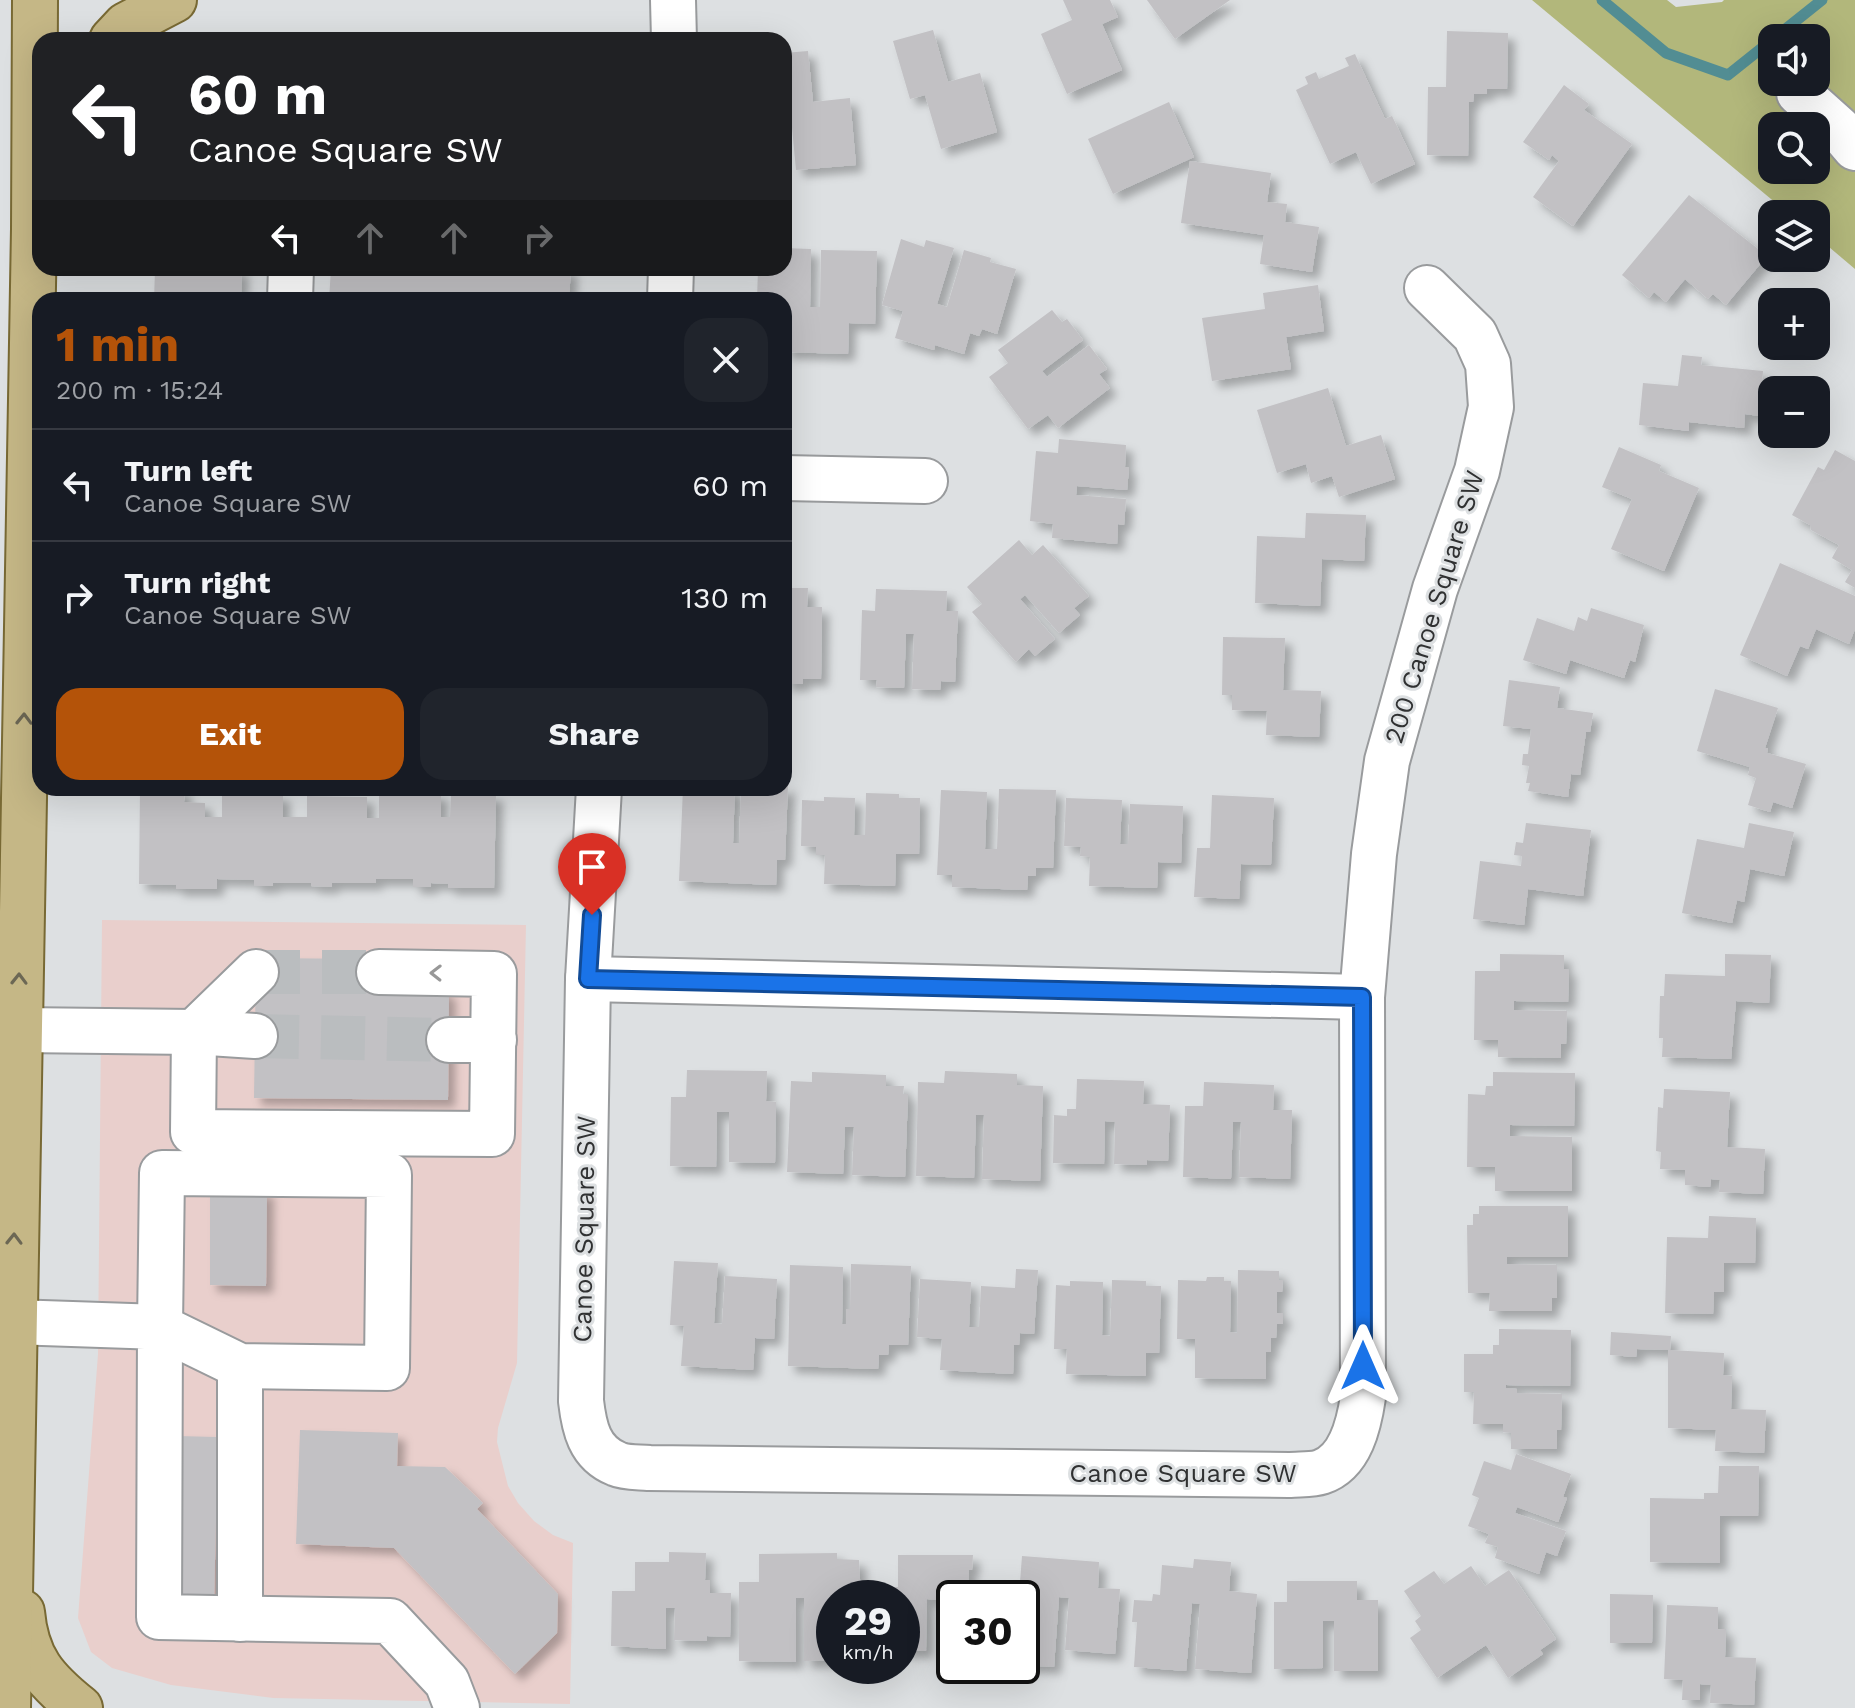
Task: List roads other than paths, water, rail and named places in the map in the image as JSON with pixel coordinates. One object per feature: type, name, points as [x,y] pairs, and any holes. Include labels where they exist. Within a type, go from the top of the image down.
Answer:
[{"type":"main road","points":[[35,0],[35,32]]},
{"type":"main road","points":[[119,32],[126,25],[174,0]]},
{"type":"main road","points":[[8,1708],[32,444]]},
{"type":"main road","points":[[10,1485],[24,1635],[39,1670],[80,1708]]},
{"type":"street","points":[[673,0],[674,32]]},
{"type":"street","points":[[1802,96],[1855,148]]},
{"type":"street","name":"200 Canoe Square SW","points":[[1362,997],[1374,854],[1387,761],[1435,589],[1477,471],[1491,407],[1488,364],[1475,335],[1427,288]]},
{"type":"street","points":[[792,478],[925,481]]},
{"type":"street","name":"Canoe Square SW","points":[[599,796],[588,979],[581,1401],[584,1430],[596,1450],[617,1464],[649,1468],[1289,1475],[1323,1472],[1344,1455],[1359,1427],[1363,1397],[1362,997]]},
{"type":"street","points":[[192,1153],[194,1032],[256,972]]},
{"type":"street","points":[[379,972],[494,974],[492,1134],[192,1153],[162,1173],[159,1617],[390,1621],[447,1682],[457,1708]]},
{"type":"street","points":[[588,979],[1362,997]]},
{"type":"street","points":[[19,1030],[194,1032],[255,1036]]},
{"type":"street","points":[[449,1040],[494,1040]]},
{"type":"street","points":[[13,1322],[160,1327],[240,1366],[387,1368],[389,1175],[192,1153]]},
{"type":"street","points":[[240,1366],[240,1619]]},
{"type":"waterway","points":[[1602,0],[1666,53],[1728,75],[1822,0]]},
{"type":"tunnel","points":[[256,972],[379,972]]},
{"type":"tunnel","points":[[255,1036],[449,1040]]}]
